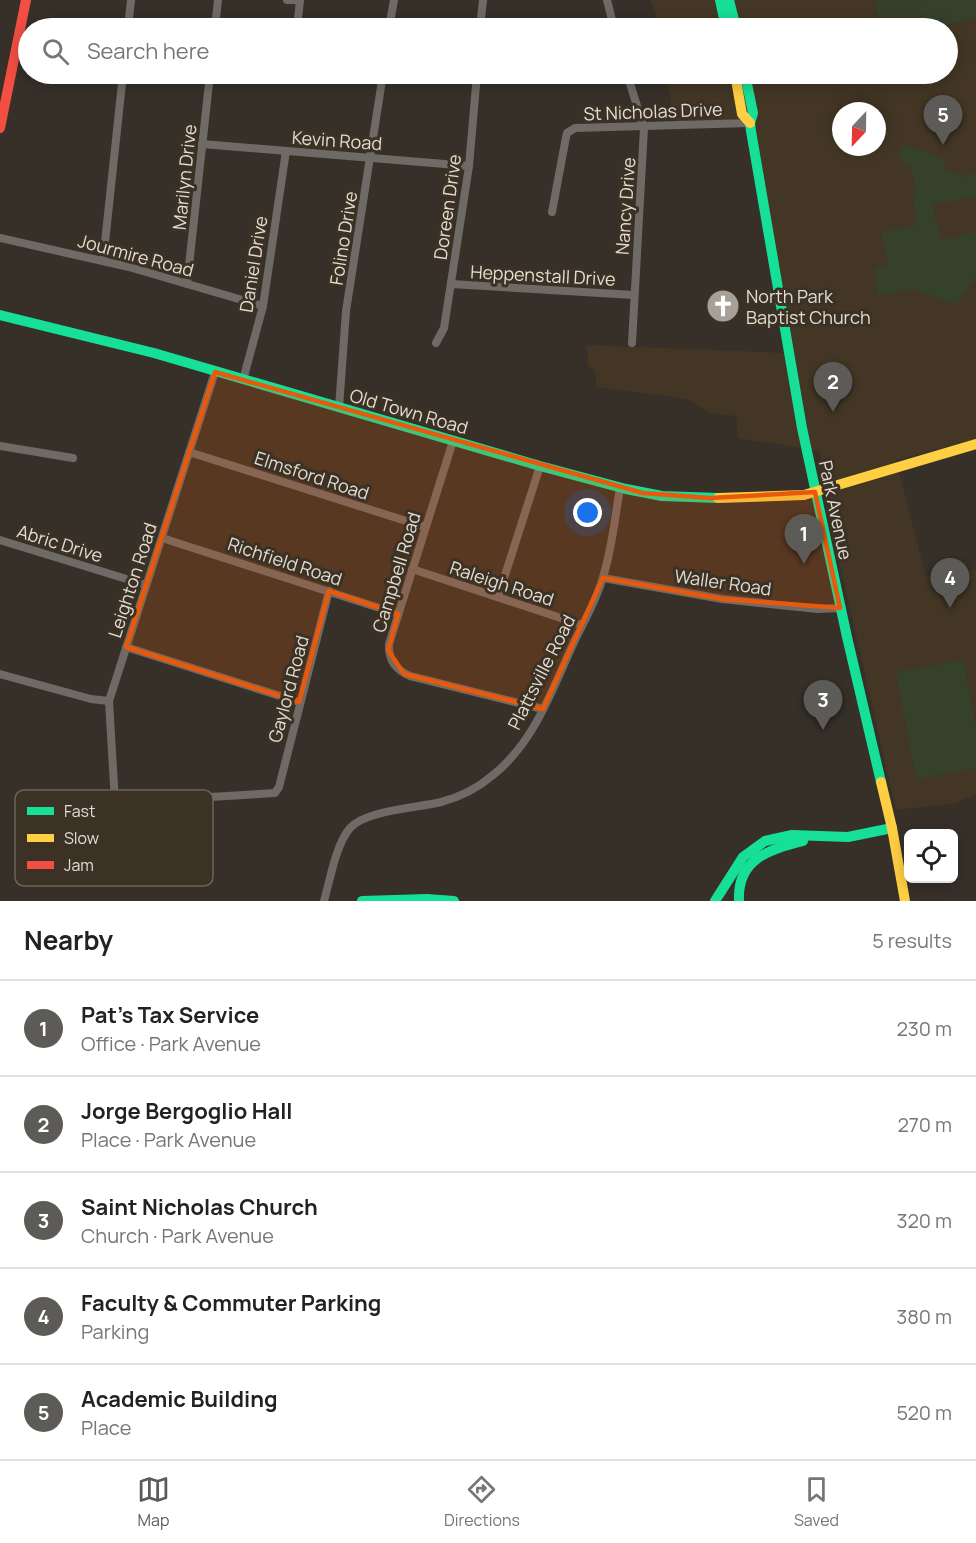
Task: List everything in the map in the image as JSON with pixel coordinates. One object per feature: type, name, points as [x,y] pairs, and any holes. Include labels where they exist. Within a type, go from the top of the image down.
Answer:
[{"type":"main road","points":[[22,18],[26,0]]},
{"type":"main road","points":[[720,0],[724,18]]},
{"type":"main road","points":[[729,0],[734,18]]},
{"type":"main road","points":[[0,128],[18,39]]},
{"type":"main road","name":"Park Avenue","points":[[737,84],[742,114],[750,123]]},
{"type":"main road","name":"Park Avenue","points":[[747,84],[753,113],[750,123],[815,492],[892,828],[905,901]]},
{"type":"main road","name":"Old Town Road","points":[[0,315],[131,347],[540,466],[620,488],[662,496],[689,498],[804,495],[976,444]]},
{"type":"main road","points":[[715,901],[743,857],[765,841],[792,835],[848,837],[892,828]]},
{"type":"main road","points":[[739,901],[740,880],[744,870],[753,860],[773,849],[820,837]]},
{"type":"main road","points":[[362,901],[427,899],[454,901]]},
{"type":"street","points":[[129,18],[131,0]]},
{"type":"street","points":[[216,18],[218,0]]},
{"type":"street","points":[[286,0],[300,0],[298,18]]},
{"type":"street","points":[[391,18],[394,0]]},
{"type":"street","points":[[481,18],[483,0]]},
{"type":"street","points":[[606,0],[611,18]]},
{"type":"street","points":[[102,261],[122,84]]},
{"type":"street","name":"Marilyn Drive","points":[[187,284],[209,84]]},
{"type":"street","name":"Folino Drive","points":[[339,408],[346,311],[381,84]]},
{"type":"street","name":"Doreen Drive","points":[[436,343],[444,328],[451,284],[469,165],[476,84]]},
{"type":"street","name":"Nancy Drive","points":[[630,84],[644,128],[632,343]]},
{"type":"street","name":"St Nicholas Drive","points":[[552,212],[567,133],[579,128],[644,128],[750,123]]},
{"type":"street","name":"Kevin Road","points":[[202,144],[469,165]]},
{"type":"street","name":"Daniel Drive","points":[[243,380],[263,306],[286,151]]},
{"type":"street","name":"Jourmire Road","points":[[0,238],[102,261],[263,306]]},
{"type":"street","name":"Heppenstall Drive","points":[[451,284],[634,295]]},
{"type":"street","name":"Leighton Road","points":[[114,790],[108,701],[215,372]]},
{"type":"street","name":"Campbell Road","points":[[453,441],[388,650],[394,665],[404,674],[543,709]]},
{"type":"street","points":[[0,446],[73,458]]},
{"type":"street","name":"Elmsford Road","points":[[189,452],[425,527]]},
{"type":"street","points":[[498,597],[540,466]]},
{"type":"street","name":"Plattsville Road","points":[[324,901],[340,848],[351,828],[365,818],[441,802],[458,796],[481,784],[500,769],[518,750],[543,709],[603,578],[620,488]]},
{"type":"street","name":"Richfield Road","points":[[162,538],[398,614]]},
{"type":"street","name":"Abric Drive","points":[[0,540],[146,585]]},
{"type":"street","name":"Raleigh Road","points":[[412,569],[582,625]]},
{"type":"street","name":"Waller Road","points":[[603,578],[722,599],[818,609],[840,608]]},
{"type":"street","name":"Gaylord Road","points":[[213,796],[275,793],[279,786],[329,591]]},
{"type":"street","points":[[126,647],[299,702]]},
{"type":"street","points":[[0,674],[91,699],[108,701]]},
{"type":"highlighted area","points":[[215,372],[643,493],[710,498],[815,492],[840,608],[722,599],[603,578],[543,709],[404,674],[388,650],[398,614],[329,591],[299,702],[126,647]]},
{"type":"shaded area","points":[[651,0],[875,0],[880,18],[656,18]]},
{"type":"shaded area","points":[[976,17],[976,439],[896,460],[926,577],[976,569],[976,795],[955,803],[896,810],[827,508],[824,470],[819,451],[738,438],[736,416],[710,413],[687,399],[597,387],[595,370],[588,366],[587,345],[786,353],[748,119],[675,122],[668,84],[958,84],[958,22]]},
{"type":"green space","points":[[875,0],[976,0],[976,17],[958,22],[958,18],[880,18]]},
{"type":"green space","points":[[903,144],[946,159],[944,169],[967,177],[971,173],[976,175],[976,197],[932,204],[941,240],[976,232],[976,278],[956,305],[913,289],[878,296],[874,269],[888,265],[881,233],[916,225],[915,215],[917,214],[912,193],[916,192],[910,165],[905,165],[899,155]]},
{"type":"green space","points":[[963,660],[976,728],[976,768],[916,779],[896,672]]},
{"type":"traffic: fast","points":[[720,0],[724,18]]},
{"type":"traffic: fast","points":[[729,0],[734,18]]},
{"type":"traffic: fast","points":[[747,84],[753,113],[750,123],[751,131],[802,428],[881,782]]},
{"type":"traffic: fast","points":[[0,315],[154,353],[626,489],[662,496],[718,498]]},
{"type":"traffic: fast","points":[[715,901],[743,857],[765,841],[792,835],[848,837],[892,828]]},
{"type":"traffic: fast","points":[[739,901],[743,875],[749,866],[767,853],[803,841]]},
{"type":"traffic: fast","points":[[362,901],[427,899],[454,901]]},
{"type":"traffic: slow","points":[[737,84],[742,114],[750,123]]},
{"type":"traffic: slow","points":[[718,498],[804,495],[976,444]]},
{"type":"traffic: slow","points":[[881,782],[905,901]]},
{"type":"traffic: jam","points":[[22,18],[26,0]]},
{"type":"traffic: jam","points":[[0,128],[18,39]]},
{"type":"place","name":"Academic Building","points":[[943,145]]},
{"type":"place","name":"North Park Baptist Church","points":[[723,306]]},
{"type":"place","name":"Jorge Bergoglio Hall","points":[[833,412]]},
{"type":"place","name":"Pat's Tax Service","points":[[804,564]]},
{"type":"place","name":"Faculty & Commuter Parking","points":[[950,608]]},
{"type":"place","name":"Saint Nicholas Church","points":[[823,730]]}]
